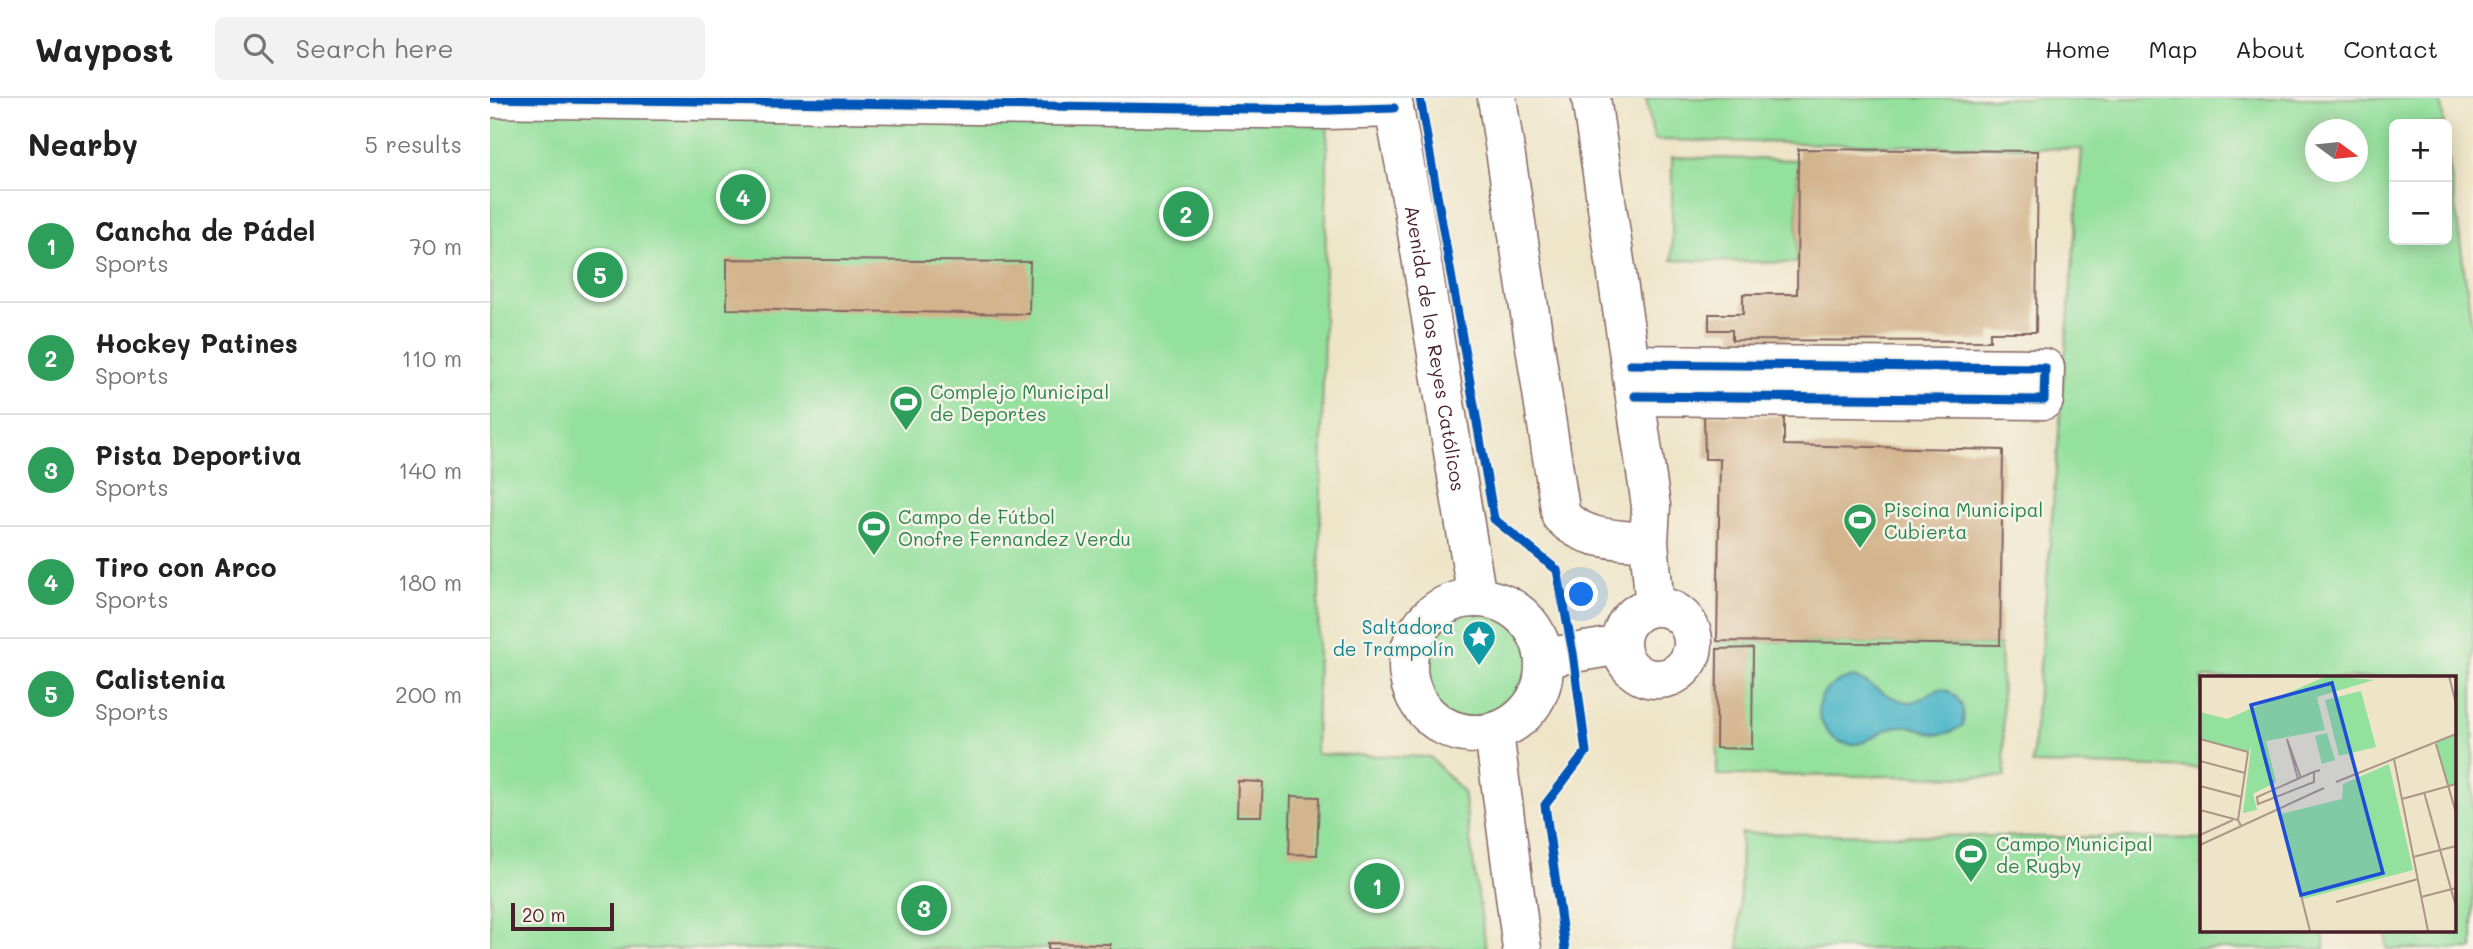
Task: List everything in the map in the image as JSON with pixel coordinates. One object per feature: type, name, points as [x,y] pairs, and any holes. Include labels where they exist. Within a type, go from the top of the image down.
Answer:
[{"type":"street","points":[[1497,98],[1561,516],[1572,527],[1599,538],[1649,542]]},
{"type":"street","points":[[1591,98],[1651,506],[1649,542],[1655,607]]},
{"type":"street","points":[[490,99],[1328,110],[1393,103]]},
{"type":"street","name":"Avenida de los Reyes Católicos","points":[[1393,103],[1413,208],[1477,598]]},
{"type":"street","points":[[2045,368],[2044,400],[1632,380],[2045,368]]},
{"type":"street","points":[[1466,598],[1496,601],[1514,609],[1529,622],[1539,639],[1544,658],[1544,677],[1538,696],[1527,712],[1512,725],[1494,733],[1477,735],[1460,733],[1439,723],[1422,708],[1411,686],[1408,663],[1413,640],[1425,620],[1444,606],[1466,598]]},
{"type":"street","points":[[1655,607],[1667,608],[1686,621],[1693,642],[1685,665],[1665,678],[1653,679],[1631,668],[1624,658],[1621,645],[1622,634],[1634,615],[1655,607]]},
{"type":"street","points":[[1544,658],[1621,645]]},
{"type":"street","points":[[1494,733],[1521,949]]},
{"type":"green space","name":"Complejo Municipal de Deportes","points":[[490,98],[1328,110],[1316,754],[1430,757],[1463,792],[1486,949],[490,949]]},
{"type":"green space","points":[[1646,98],[2440,98],[2443,119],[2389,119],[2389,245],[2452,245],[2452,183],[2473,333],[2473,949],[2387,949],[2386,932],[2456,932],[2456,676],[2200,676],[2200,768],[2032,764],[2082,149],[1654,140]]},
{"type":"green space","points":[[1672,157],[1798,160],[1797,263],[1672,260]]},
{"type":"green space","points":[[1476,606],[1499,611],[1519,624],[1532,644],[1537,667],[1532,690],[1519,710],[1499,723],[1476,728],[1453,723],[1433,710],[1420,690],[1415,667],[1420,644],[1433,624],[1453,611]]},
{"type":"green space","points":[[1717,641],[2000,645],[2005,777],[1717,775]]},
{"type":"green space","name":"Campo Municipal de Rugby","points":[[1741,833],[2200,839],[2200,932],[2324,932],[2324,949],[1739,949]]},
{"type":"water","points":[[1854,677],[1889,696],[1910,702],[1937,690],[1948,691],[1962,705],[1963,725],[1938,735],[1902,726],[1888,729],[1855,744],[1841,742],[1829,734],[1821,721],[1820,700],[1830,687]]},
{"type":"building","points":[[1798,149],[2038,151],[2036,332],[1990,332],[1990,341],[1732,340],[1732,330],[1709,330],[1709,314],[1743,314],[1743,294],[1797,294]]},
{"type":"building","points":[[727,259],[1030,262],[1029,314],[727,309]]},
{"type":"building","name":"Piscina Municipal Cubierta","points":[[1704,415],[1784,416],[1784,445],[2003,450],[2000,645],[1717,641],[1720,459],[1705,459]]},
{"type":"building","points":[[1753,648],[1752,749],[1716,748],[1717,649]]},
{"type":"building","points":[[1238,781],[1263,782],[1261,816],[1237,816]]},
{"type":"building","points":[[1291,796],[1319,797],[1317,855],[1289,854]]},
{"type":"building","points":[[1048,943],[1110,944],[1110,949],[1048,949]]},
{"type":"cycle path","points":[[490,98],[1328,110],[1394,108]]},
{"type":"cycle path","points":[[1420,98],[1494,519],[1557,570],[1573,653],[1586,752],[1545,805],[1565,949]]},
{"type":"cycle path","points":[[1630,364],[2045,368],[2044,400],[1635,396]]},
{"type":"place","name":"Tiro con Arco","points":[[743,197]]},
{"type":"place","name":"Hockey Patines","points":[[1186,214]]},
{"type":"place","name":"Calistenia","points":[[600,275]]},
{"type":"place","name":"Complejo Municipal de Deportes","points":[[906,432]]},
{"type":"place","name":"Piscina Municipal Cubierta","points":[[1860,550]]},
{"type":"place","name":"Campo de Fútbol Onofre Fernandez Verdu","points":[[874,557]]},
{"type":"place","name":"Saltadora de Trampolín","points":[[1479,667]]},
{"type":"place","name":"Campo Municipal de Rugby","points":[[1971,884]]},
{"type":"place","name":"Cancha de Pádel","points":[[1377,886]]},
{"type":"place","name":"Pista Deportiva","points":[[924,908]]}]
